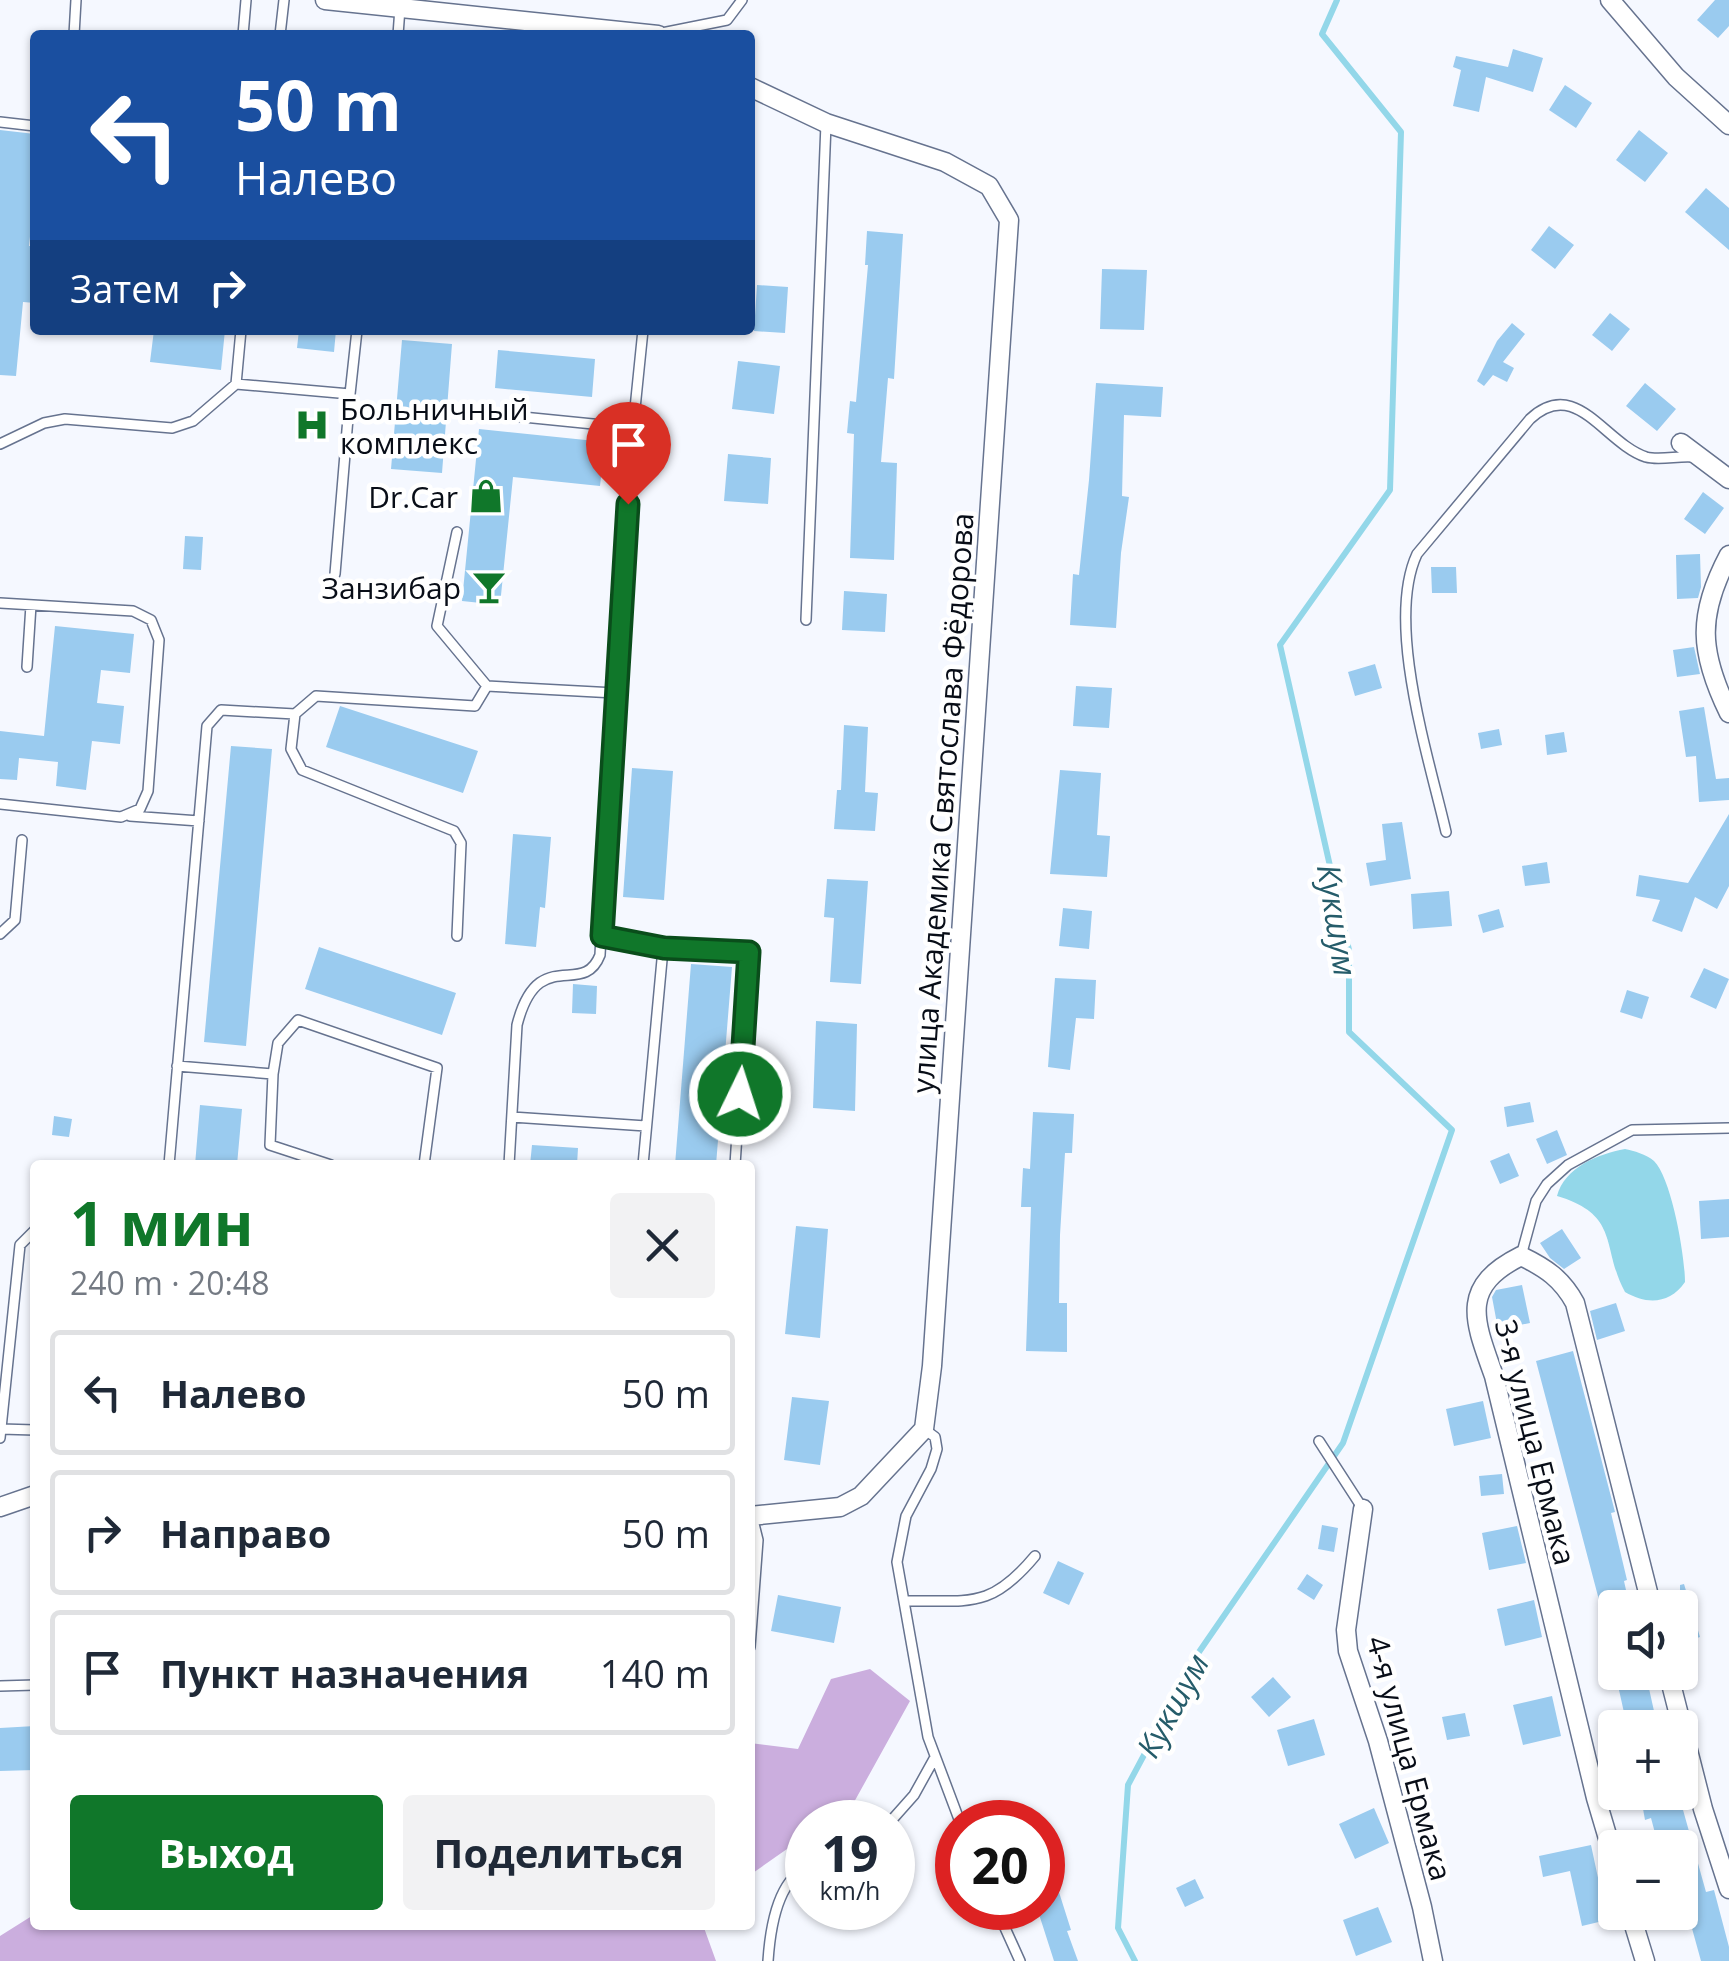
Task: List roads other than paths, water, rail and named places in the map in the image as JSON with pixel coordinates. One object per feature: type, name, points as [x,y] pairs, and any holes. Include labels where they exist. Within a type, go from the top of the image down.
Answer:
[{"type":"street","points":[[325,0],[620,30]]},
{"type":"street","points":[[1610,0],[1656,55],[1729,125]]},
{"type":"street","points":[[755,89],[826,122]]},
{"type":"street","name":"улица Академика Святослава Фёдорова","points":[[826,122],[945,162],[989,186],[1009,220],[933,1346],[924,1429]]},
{"type":"street","points":[[1681,443],[1729,479]]},
{"type":"street","points":[[1729,555],[1714,584],[1704,617],[1708,662],[1729,713]]},
{"type":"street","points":[[1522,1256],[1564,1283],[1575,1303],[1647,1590]]},
{"type":"street","name":"3-я улица Ермака","points":[[1522,1256],[1496,1268],[1483,1284],[1475,1307],[1476,1327],[1494,1376],[1606,1830]]},
{"type":"street","points":[[755,1516],[840,1507],[861,1496],[924,1429]]},
{"type":"street","points":[[0,1507],[30,1497]]},
{"type":"street","name":"4-я улица Ермака","points":[[1363,1509],[1346,1630],[1348,1651],[1378,1741],[1433,1961]]},
{"type":"street","points":[[1672,1690],[1702,1810],[1729,1888]]},
{"type":"street","points":[[1636,1930],[1645,1961]]},
{"type":"lane","points":[[74,30],[76,0]]},
{"type":"lane","points":[[243,30],[246,0]]},
{"type":"lane","points":[[281,30],[284,0]]},
{"type":"lane","points":[[678,30],[727,20],[742,0]]},
{"type":"lane","points":[[398,30],[400,7]]},
{"type":"lane","points":[[0,122],[30,125]]},
{"type":"lane","points":[[806,620],[826,122]]},
{"type":"lane","points":[[0,444],[44,423],[66,419],[172,428],[193,420],[236,384],[241,335]]},
{"type":"lane","points":[[335,574],[356,335]]},
{"type":"lane","points":[[509,1160],[516,1026],[528,992],[540,980],[584,974],[595,967],[602,936],[633,428],[643,335]]},
{"type":"lane","points":[[236,384],[350,394]]},
{"type":"lane","points":[[1446,832],[1410,676],[1406,600],[1408,574],[1417,554],[1530,418],[1556,402],[1572,405],[1628,447],[1650,458],[1700,458]]},
{"type":"lane","points":[[464,411],[633,428]]},
{"type":"lane","points":[[457,532],[438,626],[487,686],[615,693]]},
{"type":"lane","points":[[0,603],[133,611],[151,620],[159,640],[148,791],[140,809],[130,816]]},
{"type":"lane","points":[[27,667],[32,605]]},
{"type":"lane","points":[[457,936],[461,844],[454,831],[302,770],[291,750],[296,714],[316,696],[475,706],[487,686]]},
{"type":"lane","points":[[169,1160],[207,726],[221,710],[296,714]]},
{"type":"lane","points":[[0,804],[198,821]]},
{"type":"lane","points":[[0,934],[15,920],[22,840]]},
{"type":"lane","points":[[602,936],[664,948],[749,952],[735,1160]]},
{"type":"lane","points":[[643,1160],[664,948]]},
{"type":"lane","points":[[315,1160],[270,1146],[278,1043],[298,1020],[437,1068],[425,1160]]},
{"type":"lane","points":[[178,1066],[273,1074]]},
{"type":"lane","points":[[512,1117],[646,1126]]},
{"type":"lane","points":[[1522,1256],[1536,1201],[1568,1165],[1632,1130],[1729,1128]]},
{"type":"lane","points":[[0,1438],[6,1329],[20,1245],[30,1235]]},
{"type":"lane","points":[[1,1429],[30,1430]]},
{"type":"lane","points":[[924,1429],[935,1438],[936,1449],[931,1470],[906,1516],[898,1546],[904,1601],[934,1758],[951,1800]]},
{"type":"lane","points":[[1318,1440],[1363,1509]]},
{"type":"lane","points":[[755,1530],[755,1580]]},
{"type":"lane","points":[[904,1601],[976,1600],[996,1594],[1035,1556]]},
{"type":"lane","points":[[0,1686],[30,1685]]},
{"type":"lane","points":[[910,1800],[934,1758]]},
{"type":"lane","points":[[768,1961],[785,1889]]},
{"type":"lane","points":[[1006,1930],[1020,1961]]},
{"type":"water","points":[[1625,1149],[1654,1161],[1666,1184],[1676,1219],[1685,1282],[1672,1295],[1658,1300],[1625,1292],[1600,1223],[1577,1204],[1557,1196],[1575,1170],[1604,1154]]},
{"type":"waterway","name":"Кукшум","points":[[1135,1961],[1118,1928],[1128,1785],[1199,1652],[1343,1443],[1452,1130],[1349,1032],[1349,950],[1280,645],[1390,490],[1401,132],[1322,34],[1337,0]]},
{"type":"place","name":"Больничный комплекс","points":[[312,425]]},
{"type":"place","name":"Dr.Car","points":[[486,496]]},
{"type":"place","name":"Занзибар","points":[[489,587]]}]
